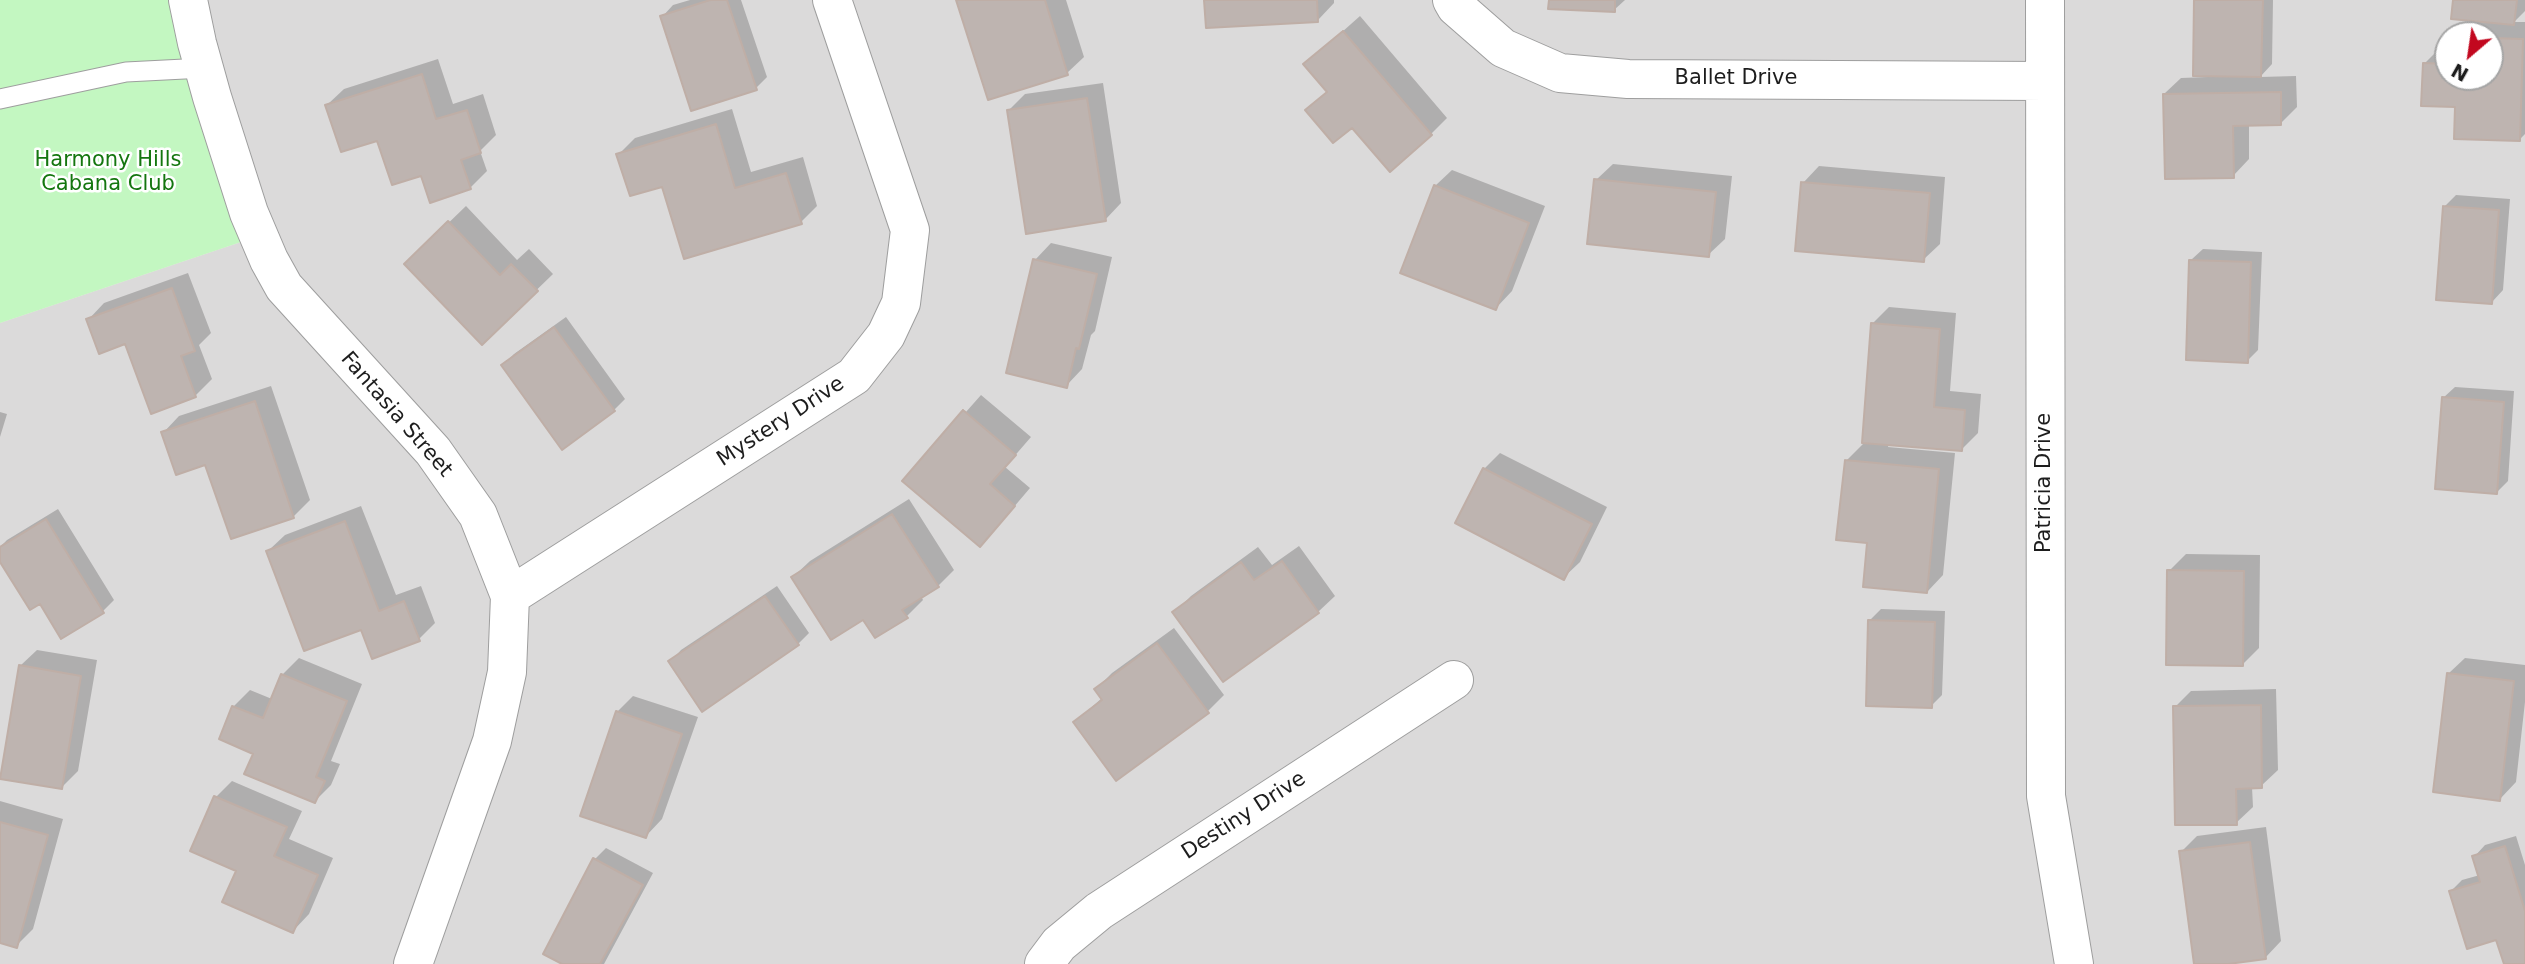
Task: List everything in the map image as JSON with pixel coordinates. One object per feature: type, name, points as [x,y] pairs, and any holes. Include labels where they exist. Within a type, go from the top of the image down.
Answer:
[{"type":"street","name":"Fantasia Street","points":[[188,0],[204,68],[249,213],[269,260],[284,287],[433,451],[478,515],[510,596],[507,672],[492,741],[413,964]]},
{"type":"street","name":"Mystery Drive","points":[[510,596],[854,376],[886,335],[901,303],[910,230],[832,0]]},
{"type":"street","name":"Ballet Drive","points":[[1452,0],[1456,7],[1503,48],[1560,74],[1628,79],[2045,80]]},
{"type":"street","name":"Patricia Drive","points":[[2045,0],[2046,796],[2074,964]]},
{"type":"street","name":"Destiny Drive","points":[[1044,964],[1059,944],[1099,911],[1454,680]]},
{"type":"lane","points":[[0,99],[125,72],[204,68]]},
{"type":"shaded area","points":[[171,0],[2525,0],[2525,964],[0,964],[0,323],[244,241]]},
{"type":"green space","name":"Harmony Hills Cabana Club","points":[[0,0],[171,0],[244,241],[0,323]]},
{"type":"building","points":[[710,0],[727,0],[757,90],[691,111],[660,16]]},
{"type":"building","points":[[956,0],[1045,0],[1068,75],[988,100]]},
{"type":"building","points":[[1204,0],[1317,0],[1318,22],[1206,28]]},
{"type":"building","points":[[1549,0],[1615,0],[1615,12],[1548,9]]},
{"type":"building","points":[[2194,0],[2263,0],[2261,77],[2193,76]]},
{"type":"building","points":[[2453,0],[2517,0],[2514,25],[2504,24],[2504,21],[2451,19]]},
{"type":"building","points":[[1343,31],[1432,135],[1390,172],[1352,128],[1333,143],[1305,110],[1327,92],[1303,64]]},
{"type":"building","points":[[2504,38],[2523,39],[2520,141],[2454,139],[2455,107],[2421,106],[2423,63],[2434,63],[2434,91],[2504,91]]},
{"type":"building","points":[[422,74],[436,119],[467,110],[481,153],[461,160],[471,189],[430,203],[421,176],[392,185],[377,141],[341,152],[325,105]]},
{"type":"building","points":[[2281,92],[2281,125],[2233,126],[2234,178],[2165,179],[2163,94]]},
{"type":"building","points":[[1087,98],[1106,221],[1026,234],[1007,110]]},
{"type":"building","points":[[716,124],[735,188],[786,173],[802,224],[684,259],[662,187],[630,196],[616,154]]},
{"type":"building","points":[[1594,179],[1716,192],[1709,257],[1587,244]]},
{"type":"building","points":[[1801,182],[1930,193],[1924,262],[1795,251]]},
{"type":"building","points":[[1434,185],[1529,223],[1496,310],[1400,273]]},
{"type":"building","points":[[2443,206],[2499,210],[2492,304],[2436,300]]},
{"type":"building","points":[[448,221],[500,275],[511,264],[538,291],[482,345],[404,264]]},
{"type":"building","points":[[1033,259],[1097,274],[1067,388],[1006,373]]},
{"type":"building","points":[[2189,260],[2251,262],[2248,363],[2186,360]]},
{"type":"building","points":[[172,288],[195,351],[181,356],[196,397],[151,414],[125,344],[99,354],[86,319]]},
{"type":"building","points":[[1871,323],[1940,329],[1934,407],[1965,410],[1962,451],[1862,443]]},
{"type":"building","points":[[554,327],[615,411],[562,450],[501,365]]},
{"type":"building","points":[[2442,397],[2504,402],[2497,494],[2435,489]]},
{"type":"building","points":[[255,401],[294,518],[231,539],[205,465],[176,475],[161,432]]},
{"type":"building","points":[[963,410],[1016,455],[990,484],[1015,506],[980,547],[902,481]]},
{"type":"building","points":[[1845,460],[1939,469],[1927,593],[1863,587],[1867,543],[1836,540]]},
{"type":"building","points":[[1483,468],[1592,524],[1564,580],[1455,523]]},
{"type":"building","points":[[892,514],[939,587],[902,610],[908,618],[875,638],[863,620],[831,640],[791,577]]},
{"type":"building","points":[[46,519],[104,613],[61,639],[40,604],[30,610],[0,562],[0,547]]},
{"type":"building","points":[[345,521],[379,611],[404,601],[420,641],[372,659],[361,630],[304,651],[266,551]]},
{"type":"building","points":[[1282,561],[1319,613],[1223,682],[1172,612],[1241,562],[1254,580]]},
{"type":"building","points":[[2167,570],[2244,571],[2243,666],[2166,665]]},
{"type":"building","points":[[765,596],[799,645],[702,712],[668,661]]},
{"type":"building","points":[[1868,620],[1935,622],[1932,708],[1866,706]]},
{"type":"building","points":[[1157,643],[1209,713],[1116,781],[1073,722],[1102,700],[1094,689]]},
{"type":"building","points":[[19,665],[81,676],[62,789],[0,779]]},
{"type":"building","points":[[2447,673],[2514,681],[2500,801],[2433,792]]},
{"type":"building","points":[[281,674],[347,701],[316,777],[325,781],[315,803],[244,774],[253,754],[219,739],[232,706],[263,718]]},
{"type":"building","points":[[2261,705],[2262,788],[2236,789],[2237,825],[2175,825],[2173,706]]},
{"type":"building","points":[[616,711],[682,734],[646,838],[580,816]]},
{"type":"building","points":[[214,796],[287,827],[274,856],[318,875],[293,933],[222,902],[236,871],[190,851]]},
{"type":"building","points":[[0,822],[48,835],[17,948],[0,943]]},
{"type":"building","points":[[2250,842],[2266,959],[2228,964],[2194,964],[2179,851]]},
{"type":"building","points":[[2505,846],[2525,911],[2525,964],[2504,964],[2496,940],[2467,949],[2449,891],[2480,882],[2472,856]]},
{"type":"building","points":[[593,858],[643,885],[600,964],[562,964],[543,954]]}]
